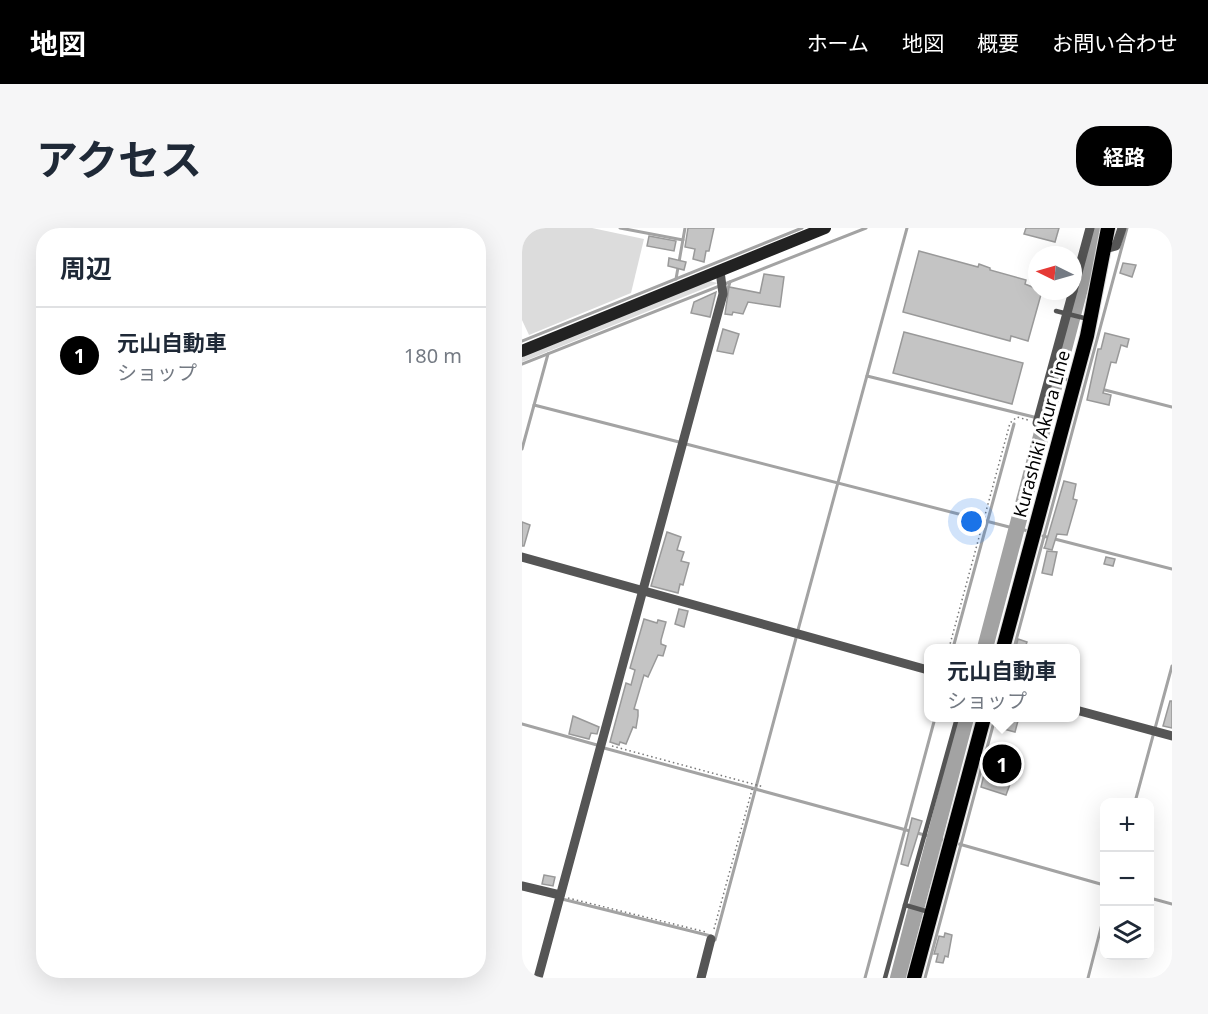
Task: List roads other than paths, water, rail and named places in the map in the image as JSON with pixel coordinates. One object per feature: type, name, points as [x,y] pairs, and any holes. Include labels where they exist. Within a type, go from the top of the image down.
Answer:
[{"type":"main road","name":"Kurashiki Akura Line","points":[[1004,644],[1084,319],[1105,249],[1108,228]]},
{"type":"main road","points":[[914,978],[926,911],[983,722]]},
{"type":"street","points":[[522,351],[722,280],[825,228]]},
{"type":"street","points":[[1082,258],[1090,228]]},
{"type":"street","points":[[1105,249],[1116,246],[1122,228]]},
{"type":"street","points":[[538,978],[563,896],[722,280]]},
{"type":"street","points":[[1038,420],[1071,300]]},
{"type":"street","points":[[522,557],[924,669]]},
{"type":"street","points":[[1080,711],[1172,736]]},
{"type":"street","points":[[522,886],[563,896]]},
{"type":"street","points":[[701,978],[711,939]]},
{"type":"lane","points":[[1056,311],[1084,319]]},
{"type":"lane","points":[[885,978],[956,722]]},
{"type":"lane","points":[[905,905],[926,911]]},
{"type":"waterway","points":[[620,228],[683,240]]},
{"type":"waterway","points":[[676,279],[685,228]]},
{"type":"waterway","points":[[522,341],[802,228]]},
{"type":"waterway","points":[[522,364],[866,228]]},
{"type":"waterway","points":[[798,630],[907,228]]},
{"type":"waterway","points":[[986,644],[1096,228]]},
{"type":"waterway","points":[[1015,644],[1127,228]]},
{"type":"waterway","points":[[726,295],[730,282]]},
{"type":"waterway","points":[[522,449],[548,354]]},
{"type":"waterway","points":[[867,376],[1046,420]]},
{"type":"waterway","points":[[1058,377],[1068,380]]},
{"type":"waterway","points":[[1101,389],[1172,407]]},
{"type":"waterway","points":[[534,405],[679,442]]},
{"type":"waterway","points":[[954,644],[1014,424]]},
{"type":"waterway","points":[[686,444],[1017,529]]},
{"type":"waterway","points":[[1017,528],[1028,531]]},
{"type":"waterway","points":[[1043,536],[1172,569]]},
{"type":"waterway","points":[[715,940],[796,638]]},
{"type":"waterway","points":[[1136,798],[1172,666]]},
{"type":"waterway","points":[[865,978],[934,722]]},
{"type":"waterway","points":[[898,978],[965,722]]},
{"type":"waterway","points":[[925,978],[994,722]]},
{"type":"waterway","points":[[522,724],[597,745]]},
{"type":"waterway","points":[[604,748],[943,840]]},
{"type":"waterway","points":[[959,844],[1100,884]]},
{"type":"waterway","points":[[562,899],[711,936]]},
{"type":"waterway","points":[[1154,899],[1172,904]]},
{"type":"waterway","points":[[1088,978],[1100,932]]},
{"type":"place","name":"元山自動車","points":[[1002,764]]}]
